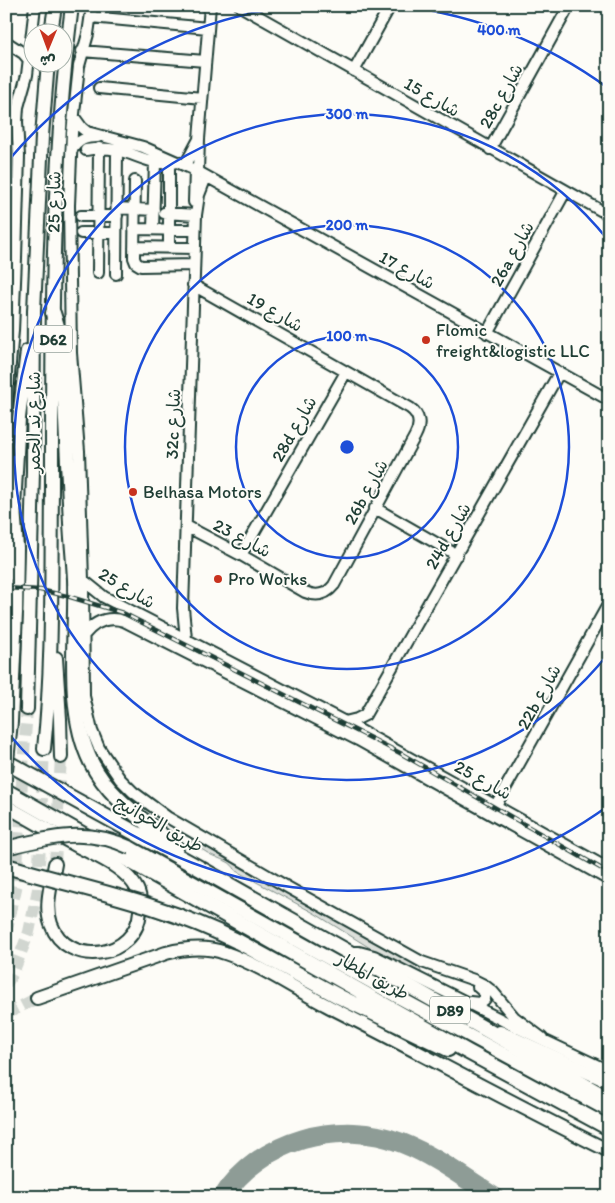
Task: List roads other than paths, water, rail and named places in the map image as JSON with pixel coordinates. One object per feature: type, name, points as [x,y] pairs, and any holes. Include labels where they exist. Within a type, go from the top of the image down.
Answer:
[{"type":"highway","points":[[53,313],[60,336],[63,360],[75,579],[76,705],[81,735],[92,763],[108,788],[130,810],[174,846],[192,864]]},
{"type":"highway","points":[[6,574],[14,507]]},
{"type":"highway","name":"طريق الخوانيج","points":[[6,762],[292,920]]},
{"type":"highway","name":"طريق المطار","points":[[6,791],[468,1052],[609,1128]]},
{"type":"highway","points":[[6,866],[168,912],[203,925],[237,940],[340,997],[400,1025],[439,1046],[450,1050],[468,1052]]},
{"type":"highway","name":"طريق المطار","points":[[292,920],[609,1099]]},
{"type":"main road","points":[[53,22],[55,6]]},
{"type":"main road","name":"شارع ند الحمر","points":[[44,749],[51,618],[53,313],[58,140],[72,6]]},
{"type":"main road","name":"شارع ند الحمر","points":[[27,709],[33,471],[34,311],[42,136],[47,72]]},
{"type":"main road","points":[[6,771],[11,730],[16,613],[17,548],[14,507],[19,412],[28,337],[34,311]]},
{"type":"main road","points":[[51,618],[58,681],[61,757]]},
{"type":"main road","points":[[6,806],[112,865],[130,880],[137,888],[140,908],[136,927],[126,941],[107,952],[91,953],[71,947],[62,941],[51,923],[49,913],[49,896],[54,864]]},
{"type":"main road","points":[[6,848],[70,835],[101,837],[122,843],[398,998],[609,1111]]},
{"type":"main road","points":[[37,998],[166,953],[195,948],[224,952],[520,1107],[609,1151]]},
{"type":"main road","points":[[480,1027],[510,1036],[609,1082]]},
{"type":"street","points":[[33,22],[35,6]]},
{"type":"street","name":"32c شارع","points":[[186,639],[183,608],[195,230],[200,173],[199,140],[210,6]]},
{"type":"street","name":"شارع 15","points":[[240,6],[565,192],[609,215]]},
{"type":"street","points":[[354,71],[390,6]]},
{"type":"street","name":"28c شارع","points":[[490,149],[569,6]]},
{"type":"street","points":[[92,12],[208,28]]},
{"type":"street","name":"شارع 25","points":[[92,12],[79,66],[69,205],[71,346],[79,451],[83,580],[104,597],[345,722],[609,869]]},
{"type":"street","points":[[8,43],[22,43]]},
{"type":"street","points":[[8,43],[22,52]]},
{"type":"street","points":[[82,51],[205,61]]},
{"type":"street","points":[[6,407],[13,331],[16,258],[19,156],[17,122],[18,107],[27,72]]},
{"type":"street","points":[[98,88],[202,98]]},
{"type":"street","name":"شارع 17","points":[[74,117],[87,132],[143,147],[200,173],[609,400]]},
{"type":"street","name":"شارع 17","points":[[72,151],[76,143],[84,139],[106,137]]},
{"type":"street","name":"32c شارع","points":[[177,163],[199,140]]},
{"type":"street","points":[[86,150],[99,148],[118,150],[155,162],[177,163],[169,214],[169,248]]},
{"type":"street","points":[[98,273],[99,148]]},
{"type":"street","points":[[116,274],[118,150]]},
{"type":"street","points":[[153,230],[155,162]]},
{"type":"street","points":[[98,184],[117,188],[135,186],[134,261],[138,265],[194,265]]},
{"type":"street","name":"26a شارع","points":[[487,333],[565,192]]},
{"type":"street","points":[[81,216],[98,216],[135,209],[169,214],[196,212]]},
{"type":"street","points":[[81,232],[98,233],[134,228],[195,230]]},
{"type":"street","points":[[134,247],[195,248]]},
{"type":"street","name":"شارع 19","points":[[193,285],[410,408],[416,414]]},
{"type":"street","name":"28d شارع","points":[[240,555],[346,372]]},
{"type":"street","name":"24d شارع","points":[[365,715],[559,373]]},
{"type":"street","name":"26b شارع","points":[[334,584],[418,431],[419,421],[416,414]]},
{"type":"street","points":[[376,508],[457,555]]},
{"type":"street","name":"شارع 23","points":[[186,526],[312,595],[319,596],[326,593],[334,584]]},
{"type":"street","points":[[83,580],[84,696],[87,714],[99,748],[120,779],[133,792],[194,834],[422,962],[484,985],[493,992],[514,1017],[542,1038]]},
{"type":"street","points":[[111,619],[107,611],[108,607],[115,603]]},
{"type":"street","name":"22b شارع","points":[[496,805],[609,603]]},
{"type":"street","points":[[168,629],[176,624],[183,608]]},
{"type":"street","name":"شارع 25","points":[[84,634],[95,623],[111,619],[124,621],[349,735],[609,880]]},
{"type":"street","points":[[345,722],[365,715],[368,735]]},
{"type":"street","points":[[348,952],[360,952],[374,956],[463,1001],[609,1070]]},
{"type":"street","points":[[458,974],[484,990],[486,996],[480,1003],[463,1001]]},
{"type":"tunnel","points":[[6,933],[17,884],[27,709]]},
{"type":"tunnel","points":[[6,984],[13,973],[29,932],[38,889],[44,749]]},
{"type":"tunnel","points":[[55,864],[61,757]]},
{"type":"tunnel","points":[[6,1014],[37,998]]},
{"type":"railway","points":[[6,588],[40,590],[123,613],[400,753],[609,873]]},
{"type":"place","name":"Flomic freight&logistic LLC","points":[[426,340]]},
{"type":"place","name":"Belhasa Motors","points":[[133,492]]},
{"type":"place","name":"Pro Works","points":[[218,579]]}]
